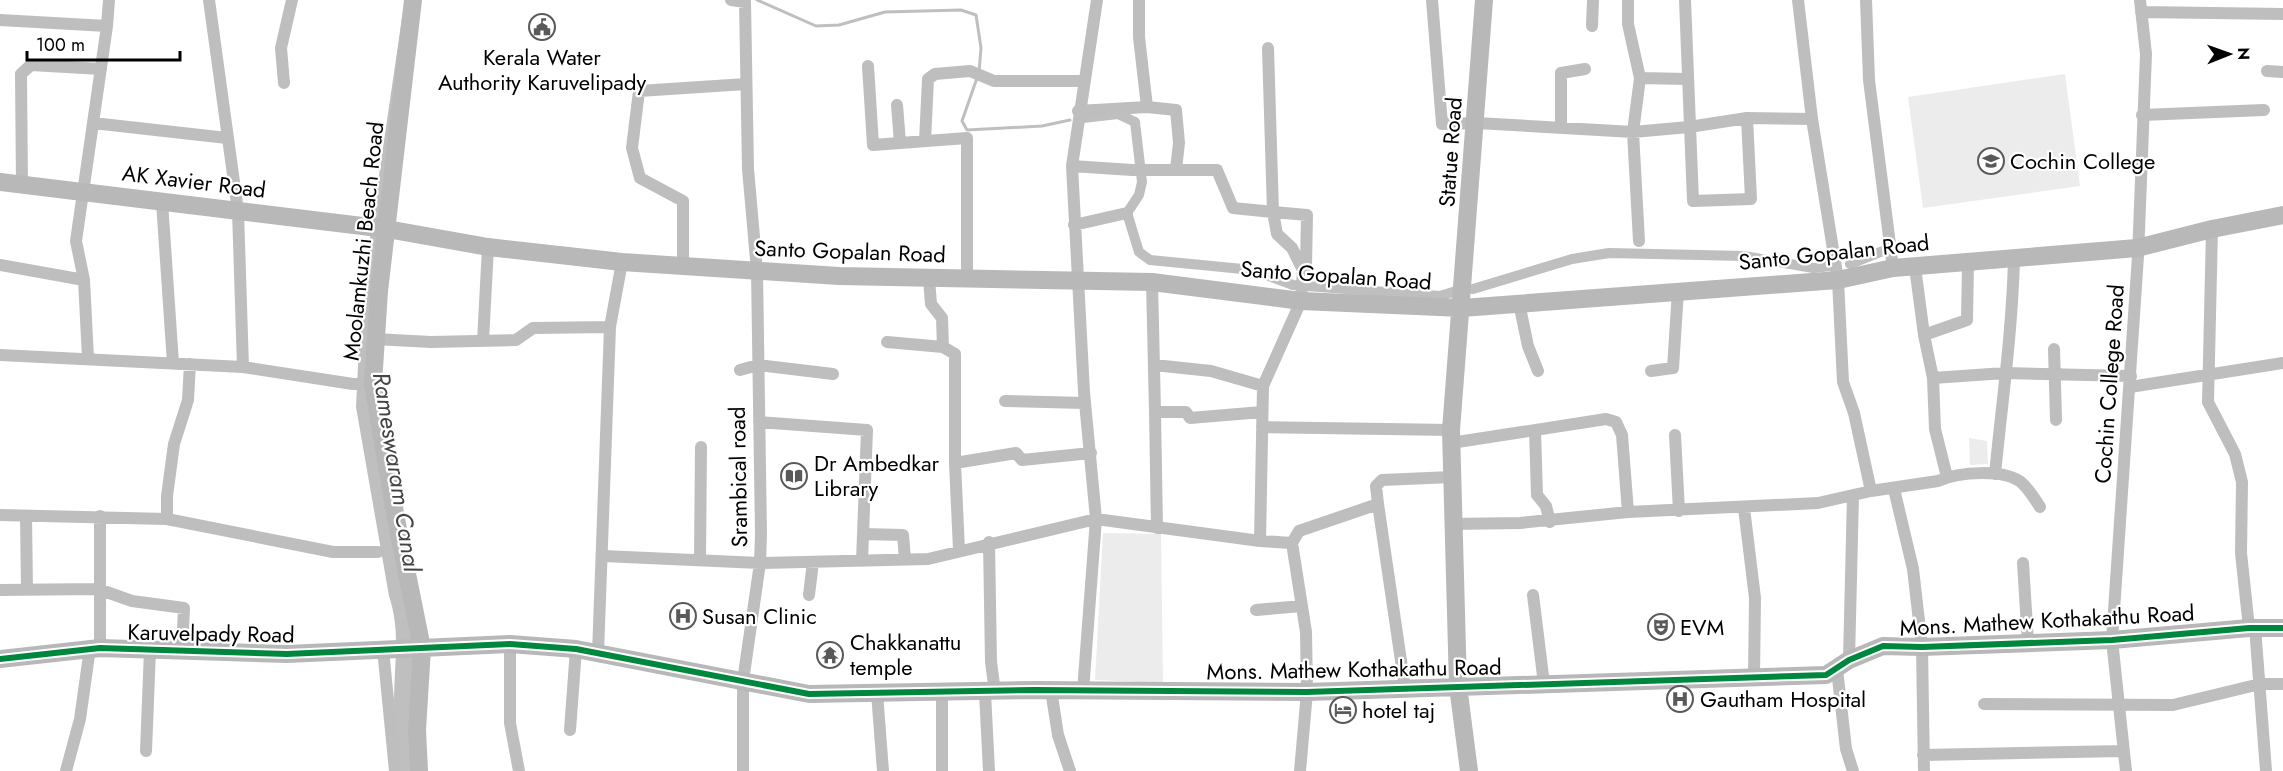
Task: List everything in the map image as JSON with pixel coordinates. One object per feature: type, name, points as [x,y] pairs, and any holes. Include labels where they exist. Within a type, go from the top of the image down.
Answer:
[{"type":"street","points":[[88,358],[84,280],[76,241],[108,26],[109,0]]},
{"type":"street","points":[[209,0],[238,211],[243,367]]},
{"type":"street","points":[[284,83],[281,48],[292,0]]},
{"type":"street","name":"Moolamkuzhi Beach Road","points":[[413,0],[379,229],[373,384],[420,649],[417,730],[419,771]]},
{"type":"street","name":"Srambical road","points":[[731,0],[745,2],[748,169],[758,271],[760,563],[743,681],[743,771]]},
{"type":"street","points":[[1083,691],[1096,519],[1085,403],[1072,166],[1078,111],[1097,0]]},
{"type":"street","points":[[1139,0],[1139,37],[1147,107]]},
{"type":"street","points":[[1432,0],[1442,124],[1477,123],[1633,132],[1689,127],[1747,118],[1812,118]]},
{"type":"street","name":"Statue Road","points":[[1469,771],[1458,686],[1451,436],[1477,123],[1484,0]]},
{"type":"street","points":[[1592,26],[1593,0]]},
{"type":"street","points":[[1628,0],[1628,24],[1640,78],[1633,132],[1638,241]]},
{"type":"street","points":[[1685,0],[1693,201],[1751,199],[1747,118]]},
{"type":"street","points":[[1798,0],[1812,118],[1838,280],[1843,382],[1854,414],[1871,491]]},
{"type":"street","points":[[1866,0],[1869,80],[1893,268]]},
{"type":"street","points":[[2140,6],[2283,14]]},
{"type":"street","name":"Cochin College Road","points":[[2126,771],[2112,640],[2131,382],[2146,54],[2140,6]]},
{"type":"street","points":[[0,20],[108,26]]},
{"type":"street","points":[[1260,541],[1263,386],[1302,290],[1303,270],[1292,248],[1277,234],[1273,212],[1268,48]]},
{"type":"street","points":[[22,185],[21,74],[31,65],[101,69]]},
{"type":"street","points":[[868,66],[873,145],[967,138],[967,280]]},
{"type":"street","points":[[1561,128],[1561,73],[1585,69]]},
{"type":"street","points":[[2267,71],[2283,72]]},
{"type":"street","points":[[926,141],[928,79],[935,74],[978,75],[994,81],[1084,81]]},
{"type":"street","points":[[1640,78],[1687,79]]},
{"type":"street","points":[[683,266],[683,201],[640,178],[632,148],[639,91],[746,84]]},
{"type":"street","points":[[897,105],[900,142]]},
{"type":"street","points":[[1078,111],[1147,107],[1176,110],[1179,143],[1176,169]]},
{"type":"street","points":[[2142,115],[2264,110]]},
{"type":"street","points":[[93,123],[227,138]]},
{"type":"street","points":[[1072,166],[1132,170],[1217,170],[1233,208],[1307,215],[1306,267]]},
{"type":"street","name":"AK Xavier Road","points":[[0,182],[379,229]]},
{"type":"street","points":[[162,202],[173,363]]},
{"type":"street","points":[[1074,225],[1127,213]]},
{"type":"street","name":"Santo Gopalan Road","points":[[379,229],[488,247],[622,262],[928,279],[1152,282],[1302,290],[1462,308],[1838,280],[1893,268],[2014,260],[2137,248],[2212,229],[2283,215]]},
{"type":"street","points":[[2212,229],[2208,402],[2235,454],[2242,482],[2241,553],[2260,684],[2266,771]]},
{"type":"street","points":[[483,341],[488,247]]},
{"type":"street","points":[[1995,474],[2012,322],[2014,260]]},
{"type":"street","points":[[598,653],[610,327],[622,262]]},
{"type":"street","points":[[1924,335],[1967,320],[1968,262]]},
{"type":"street","points":[[0,265],[84,280]]},
{"type":"street","points":[[1915,267],[1924,335],[1933,378],[1935,429],[1947,477]]},
{"type":"street","points":[[928,279],[931,304],[942,318],[944,347]]},
{"type":"street","points":[[1152,282],[1157,528]]},
{"type":"street","points":[[1651,371],[1673,368],[1678,291]]},
{"type":"street","points":[[1519,303],[1528,346],[1538,371]]},
{"type":"street","points":[[374,339],[516,340],[533,328],[610,327]]},
{"type":"street","points":[[887,342],[944,347],[955,354],[955,463],[959,550]]},
{"type":"street","points":[[2054,349],[2056,420]]},
{"type":"street","points":[[0,355],[243,367],[353,384],[373,384]]},
{"type":"street","points":[[1933,378],[2005,373],[2055,374],[2131,382],[2208,375],[2283,363]]},
{"type":"street","points":[[167,519],[167,496],[174,444],[188,400],[190,364]]},
{"type":"street","points":[[740,370],[758,365],[833,374]]},
{"type":"street","points":[[1154,365],[1211,371],[1263,386]]},
{"type":"street","points":[[1005,401],[1085,403]]},
{"type":"street","points":[[1155,412],[1186,412],[1190,418],[1262,412]]},
{"type":"street","points":[[1262,427],[1451,436],[1535,430],[1605,419],[1616,422],[1622,435],[1628,512]]},
{"type":"street","points":[[759,422],[867,430],[862,561]]},
{"type":"street","points":[[1535,430],[1537,495],[1546,506],[1550,522]]},
{"type":"street","points":[[1675,435],[1679,511]]},
{"type":"street","points":[[700,559],[701,447]]},
{"type":"street","points":[[955,463],[1002,454],[1016,453],[1022,460],[1091,453]]},
{"type":"street","points":[[1452,524],[1550,522],[1628,512],[1818,503],[1871,491],[1938,482],[1947,477],[1989,472],[2022,483],[2040,507]]},
{"type":"street","points":[[1404,688],[1376,486],[1382,480],[1452,477]]},
{"type":"street","points":[[1894,489],[1913,569],[1922,647],[1924,771]]},
{"type":"street","points":[[1853,495],[1843,664],[1846,749],[1853,771]]},
{"type":"street","points":[[1300,771],[1307,692],[1306,632],[1292,543],[1299,531],[1378,504]]},
{"type":"street","points":[[1744,508],[1755,598],[1755,677]]},
{"type":"street","points":[[0,515],[167,519],[333,552],[378,552]]},
{"type":"street","points":[[26,516],[27,590]]},
{"type":"street","points":[[66,771],[80,720],[95,648],[100,516]]},
{"type":"street","points":[[603,556],[760,563],[928,559],[989,542],[1042,533],[1096,519],[1260,541],[1292,543]]},
{"type":"street","points":[[863,534],[903,535],[905,560]]},
{"type":"street","points":[[989,542],[990,771]]},
{"type":"street","points":[[809,596],[813,562]]},
{"type":"street","points":[[2023,562],[2028,644]]},
{"type":"street","points":[[0,590],[98,589],[132,601],[184,608],[182,651]]},
{"type":"street","points":[[1533,595],[1544,684]]},
{"type":"street","points":[[1256,610],[1302,606]]},
{"type":"street","name":"Mons. Mathew Kothakathu Road","points":[[420,649],[510,644],[576,649],[809,694],[1051,690],[1307,692],[1826,675],[1843,664],[1883,646],[2028,644],[2112,640],[2252,627],[2283,628]]},
{"type":"street","points":[[510,644],[510,723],[519,771]]},
{"type":"street","name":"Karuvelpady Road","points":[[0,659],[95,648],[287,654],[420,649]]},
{"type":"street","points":[[385,649],[395,771]]},
{"type":"street","points":[[570,730],[576,649]]},
{"type":"street","points":[[146,751],[150,650]]},
{"type":"street","points":[[1984,704],[2173,705],[2260,684],[2283,684]]},
{"type":"street","points":[[1051,690],[1058,735],[1070,771]]},
{"type":"street","points":[[877,693],[883,771]]},
{"type":"street","points":[[942,693],[942,771]]},
{"type":"street","points":[[1923,755],[2123,751]]},
{"type":"shaded area","points":[[403,11],[369,331],[414,644],[411,771],[399,771],[394,710],[395,622],[356,407],[360,326],[367,257]]},
{"type":"shaded area","points":[[2065,74],[2080,186],[1923,208],[1908,97]]},
{"type":"shaded area","points":[[1969,438],[1987,441],[1988,464],[1970,465]]},
{"type":"shaded area","points":[[1103,533],[1161,534],[1163,683],[1095,680]]},
{"type":"waterway","points":[[757,0],[816,26],[839,25],[885,12],[961,10],[976,15],[981,48],[979,72]]},
{"type":"waterway","points":[[977,78],[962,121],[967,130],[1042,126],[1070,120]]},
{"type":"waterway","points":[[1083,118],[1118,114],[1135,122],[1142,182],[1139,195],[1127,213],[1139,252],[1150,260],[1253,270],[1293,285],[1440,296],[1456,291]]},
{"type":"waterway","points":[[1850,264],[1888,249]]},
{"type":"waterway","points":[[1473,289],[1572,259],[1609,253],[1744,256],[1813,268],[1830,266]]},
{"type":"cycle path","points":[[0,659],[100,648],[287,654],[510,644],[576,649],[809,694],[1034,690],[1307,692],[1826,675],[1849,660],[1883,646],[1922,647],[2112,640],[2249,628],[2283,628]]},
{"type":"place","name":"Kerala Water Authority Karuvelipady","points":[[542,27]]},
{"type":"place","name":"Cochin College","points":[[1991,161]]},
{"type":"place","name":"Dr Ambedkar Library","points":[[794,476]]},
{"type":"place","name":"Susan Clinic","points":[[683,616]]},
{"type":"place","name":"EVM","points":[[1661,627]]},
{"type":"place","name":"Chakkanattu temple","points":[[830,655]]},
{"type":"place","name":"Gautham Hospital","points":[[1680,699]]},
{"type":"place","name":"hotel taj","points":[[1343,710]]},
{"type":"water label","name":"Rameswaram Canal","points":[[397,472]]}]
